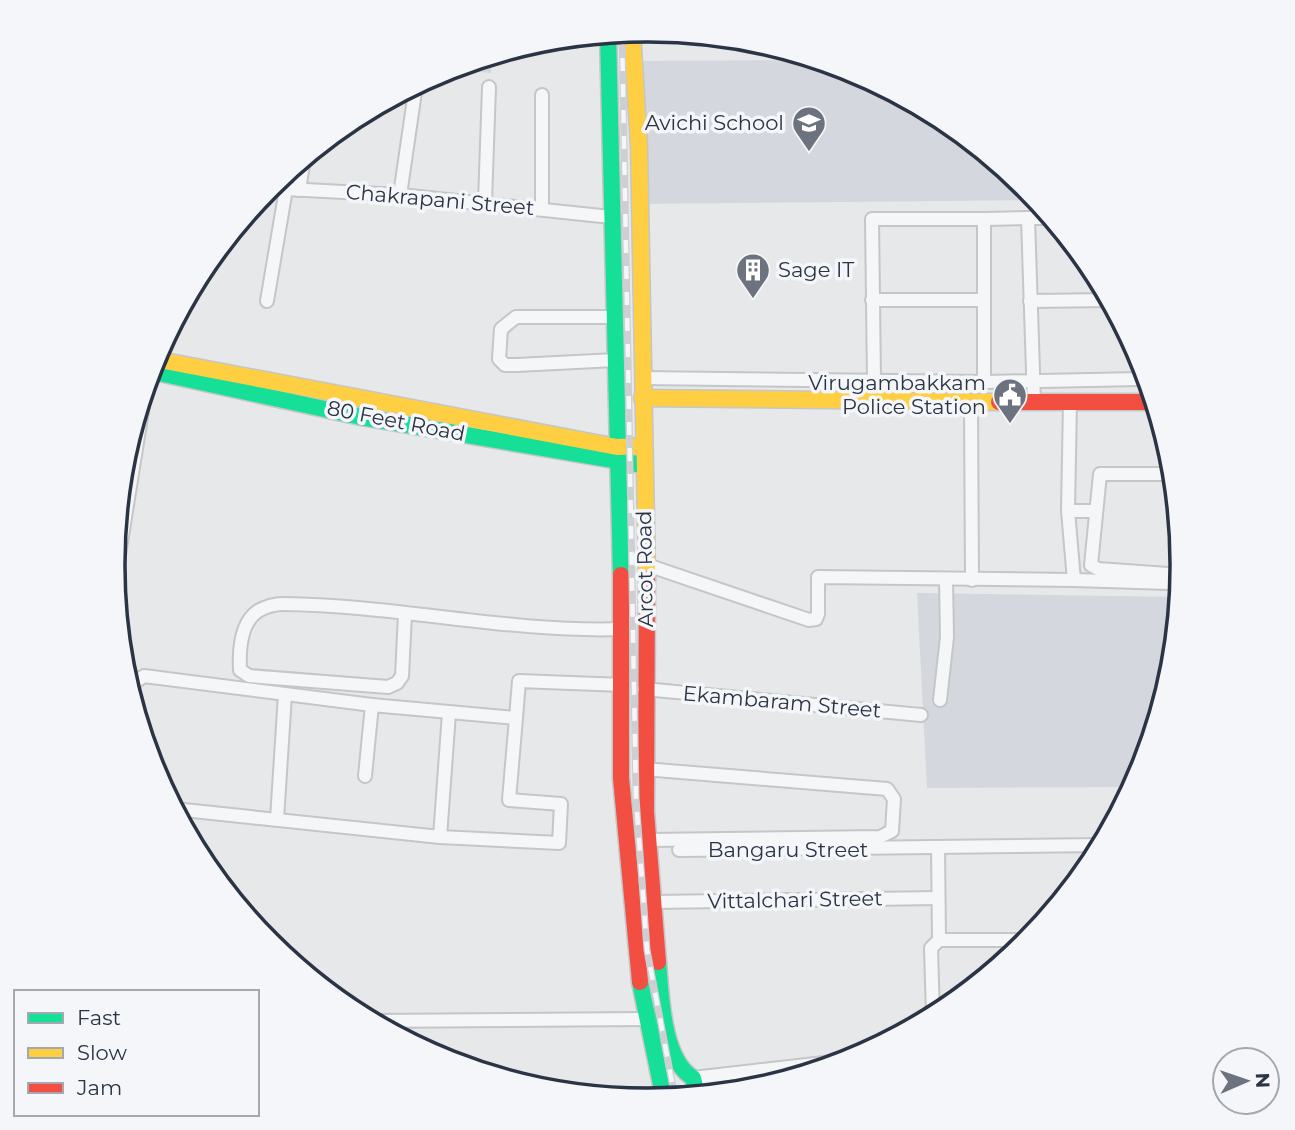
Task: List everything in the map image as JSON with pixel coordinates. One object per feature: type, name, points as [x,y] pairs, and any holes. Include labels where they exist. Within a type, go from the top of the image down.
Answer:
[{"type":"main road","name":"Arcot Road","points":[[632,42],[639,146],[642,446],[647,565],[644,769],[662,1013],[667,1039],[683,1072],[693,1078],[695,1086]]},
{"type":"main road","name":"Arcot Road","points":[[608,43],[611,217],[608,360],[617,454],[623,629],[621,778],[636,954],[645,1019],[661,1088]]},
{"type":"main road","name":"80 Feet Road","points":[[166,361],[617,454],[643,465]]},
{"type":"main road","name":"80 Feet Road","points":[[161,373],[360,417],[617,454],[642,446]]},
{"type":"main road","points":[[642,398],[1145,402]]},
{"type":"street","points":[[485,202],[489,87]]},
{"type":"street","points":[[542,95],[542,208]]},
{"type":"street","points":[[400,195],[414,97]]},
{"type":"street","points":[[267,301],[297,177]]},
{"type":"street","name":"Chakrapani Street","points":[[284,189],[485,202],[611,217]]},
{"type":"street","points":[[1028,218],[1034,402]]},
{"type":"street","points":[[874,382],[872,219],[1039,218]]},
{"type":"street","points":[[984,219],[984,382]]},
{"type":"street","points":[[872,300],[984,300]]},
{"type":"street","points":[[1030,301],[1098,300]]},
{"type":"street","points":[[608,317],[516,317],[501,329],[499,359],[505,365],[608,360]]},
{"type":"street","points":[[643,378],[874,382],[1136,379]]},
{"type":"street","points":[[971,402],[972,580]]},
{"type":"street","points":[[1070,402],[1068,511],[1073,580]]},
{"type":"street","points":[[1162,474],[1100,474],[1095,511],[1093,568],[1170,574]]},
{"type":"street","points":[[1068,511],[1095,511]]},
{"type":"street","points":[[647,565],[809,620],[816,619],[818,614],[818,577],[1169,583]]},
{"type":"street","points":[[940,700],[947,637],[946,579]]},
{"type":"street","points":[[405,614],[401,676],[397,683],[388,687],[250,676],[240,670],[247,624],[260,610],[274,605],[405,614],[583,630],[623,629]]},
{"type":"street","points":[[138,680],[144,676],[372,705],[516,718]]},
{"type":"street","points":[[186,810],[440,837],[559,843],[561,804],[509,800],[519,681],[623,685]]},
{"type":"street","name":"Ekambaram Street","points":[[644,689],[920,715]]},
{"type":"street","points":[[277,820],[285,695]]},
{"type":"street","points":[[365,776],[372,705]]},
{"type":"street","points":[[440,837],[449,713]]},
{"type":"street","points":[[644,769],[887,789],[894,799],[892,831],[880,837],[649,845]]},
{"type":"street","name":"Bangaru Street","points":[[649,845],[933,848],[1088,845]]},
{"type":"street","points":[[933,848],[940,940],[931,952],[933,1003]]},
{"type":"street","name":"Vittalchari Street","points":[[653,902],[938,898]]},
{"type":"street","points":[[940,940],[1012,940]]},
{"type":"street","points":[[391,1021],[645,1019]]},
{"type":"street","points":[[693,1078],[795,1066]]},
{"type":"shaded area","name":"Avichi School","points":[[784,60],[816,70],[879,96],[938,130],[966,150],[1022,200],[632,204],[633,61]]},
{"type":"shaded area","points":[[491,66],[491,73],[475,72]]},
{"type":"shaded area","points":[[917,593],[1169,597],[1166,633],[1153,700],[1121,787],[927,788]]},
{"type":"railway","points":[[622,43],[636,798],[647,950],[673,1087]]},
{"type":"traffic: fast","points":[[608,43],[621,575]]},
{"type":"traffic: fast","points":[[161,373],[361,417],[643,465]]},
{"type":"traffic: fast","points":[[658,962],[662,1008],[669,1042],[683,1069],[693,1078],[695,1086]]},
{"type":"traffic: fast","points":[[640,982],[662,1088]]},
{"type":"traffic: slow","points":[[633,42],[639,146],[647,579]]},
{"type":"traffic: slow","points":[[166,361],[617,447],[642,446]]},
{"type":"traffic: slow","points":[[642,398],[999,402]]},
{"type":"traffic: jam","points":[[999,402],[1145,402]]},
{"type":"traffic: jam","points":[[621,575],[621,778],[640,982]]},
{"type":"traffic: jam","points":[[647,579],[646,812],[658,962]]},
{"type":"place","name":"Avichi School","points":[[809,153]]},
{"type":"place","name":"Sage IT","points":[[753,300]]},
{"type":"place","name":"Virugambakkam Police Station","points":[[1010,425]]}]
